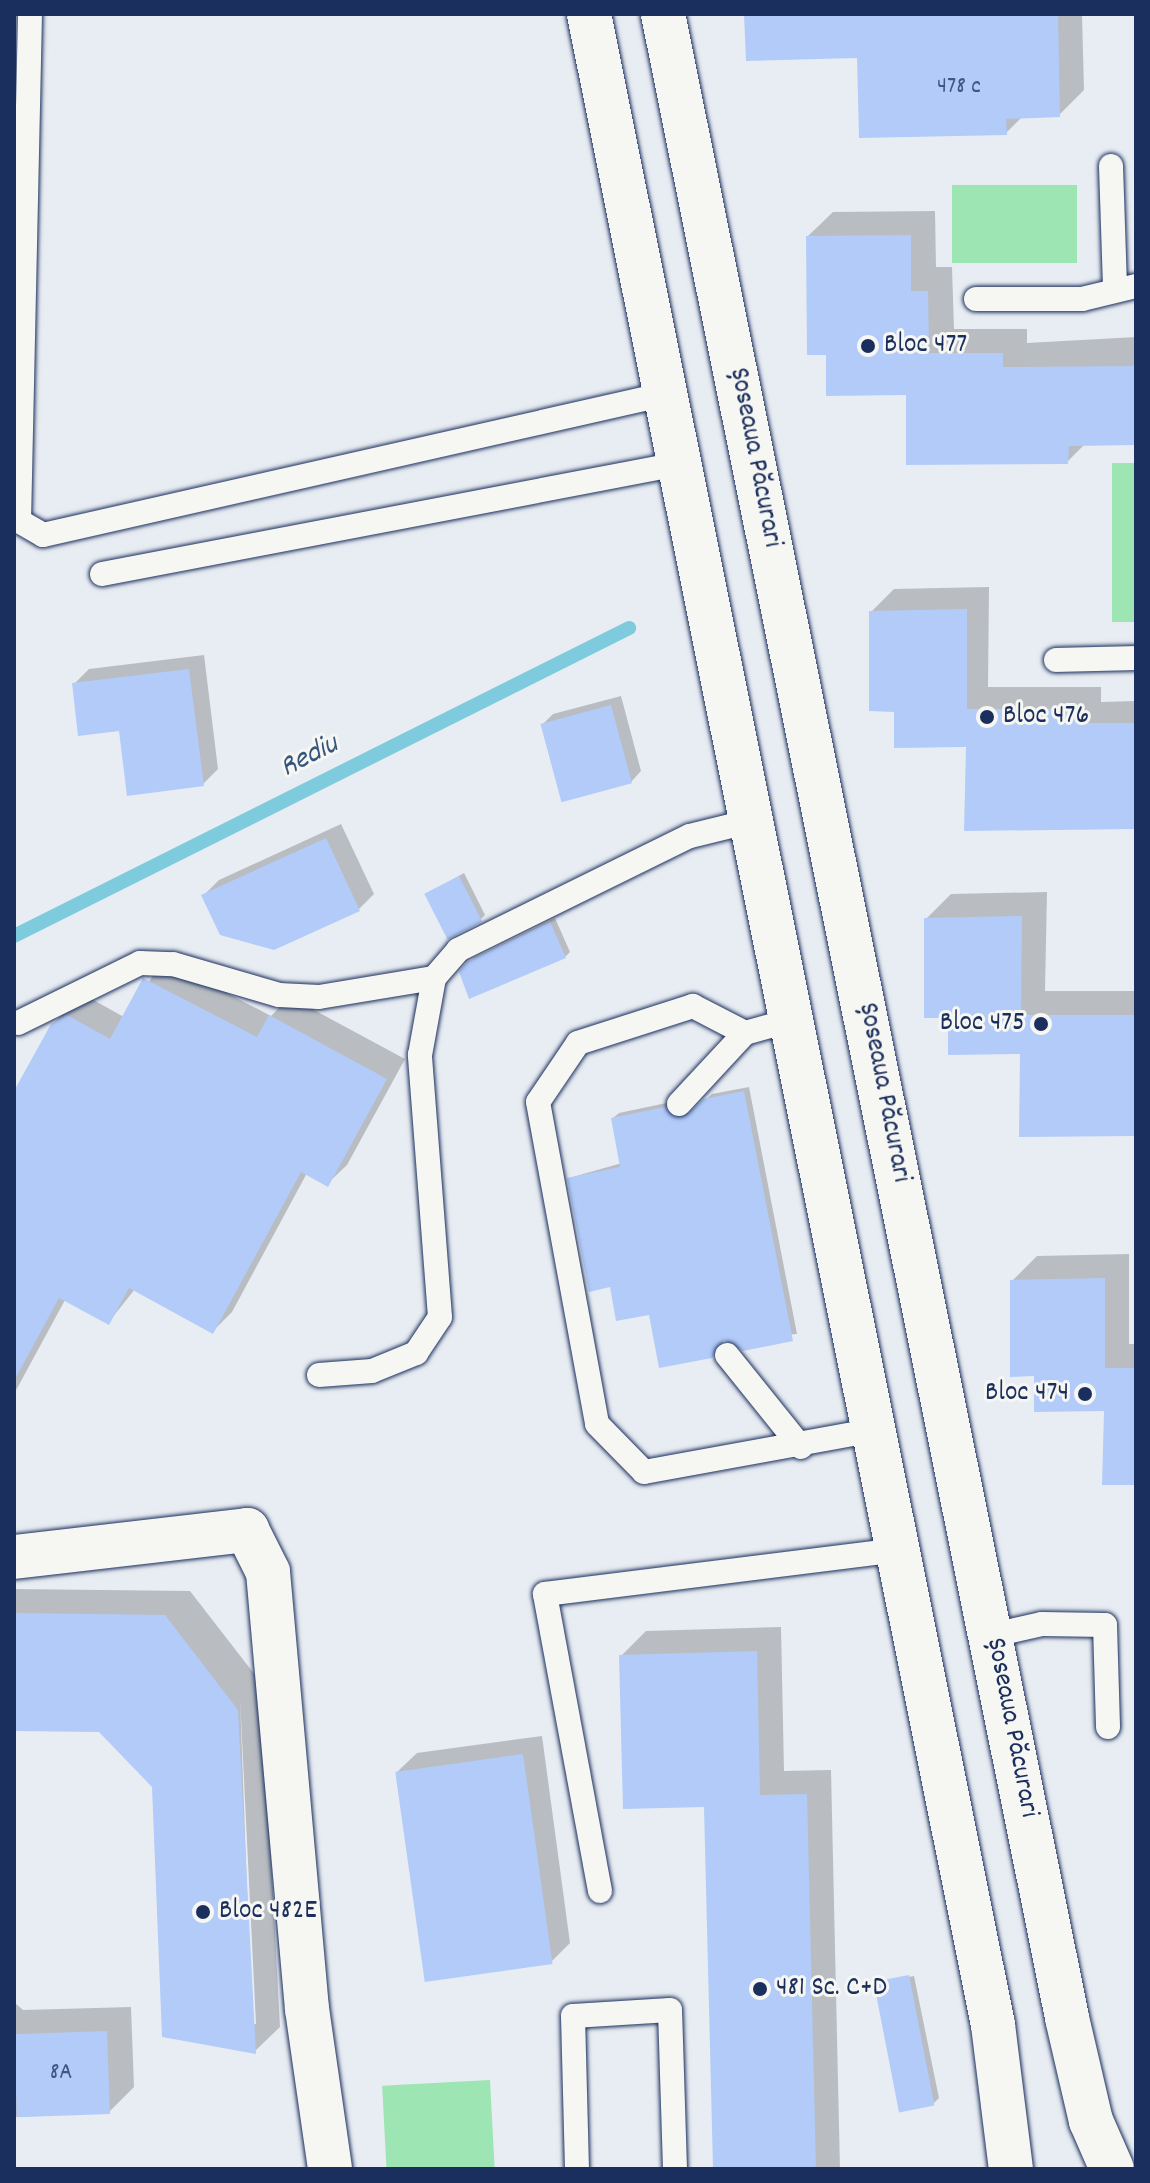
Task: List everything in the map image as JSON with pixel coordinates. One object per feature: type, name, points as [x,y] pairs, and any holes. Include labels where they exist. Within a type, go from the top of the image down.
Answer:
[{"type":"main road","points":[[589,14],[670,393],[900,1550],[1002,2073],[1011,2169]]},
{"type":"main road","name":"Șoseaua Păcurari","points":[[663,14],[993,1635],[1078,2071],[1112,2169]]},
{"type":"main road","points":[[14,1557],[247,1530],[268,1572],[307,2009],[330,2169]]},
{"type":"lane","points":[[30,14],[19,521],[43,535],[670,393]]},
{"type":"lane","points":[[976,299],[1082,299],[1125,286],[1111,166]]},
{"type":"lane","points":[[102,574],[684,463]]},
{"type":"lane","points":[[1056,660],[1136,658]]},
{"type":"lane","points":[[319,1375],[372,1371],[416,1353],[440,1317],[420,1055],[434,978],[458,950],[662,849],[755,820]]},
{"type":"lane","points":[[18,1023],[140,963],[173,964],[279,995],[319,997],[434,978]]},
{"type":"lane","points":[[745,1033],[693,1006],[578,1043],[538,1102],[597,1424],[644,1472],[801,1447],[876,1430]]},
{"type":"lane","points":[[679,1104],[745,1033],[795,1019]]},
{"type":"lane","points":[[727,1355],[801,1447]]},
{"type":"lane","points":[[600,1891],[545,1594],[900,1550]]},
{"type":"lane","points":[[993,1635],[1042,1624],[1105,1625],[1108,1727]]},
{"type":"lane","points":[[577,2169],[573,2016],[670,2010],[675,2169]]},
{"type":"green space","points":[[952,185],[1077,185],[1077,263],[952,263]]},
{"type":"green space","points":[[1112,463],[1136,463],[1136,622],[1112,622]]},
{"type":"green space","points":[[490,2080],[495,2169],[387,2169],[382,2086]]},
{"type":"building","points":[[744,14],[1058,14],[1060,117],[1006,119],[1007,135],[859,138],[857,58],[746,61]]},
{"type":"building","name":"Bloc 477","points":[[911,235],[911,291],[928,291],[929,353],[1003,353],[1003,367],[1136,366],[1136,445],[1069,446],[1068,464],[906,465],[906,395],[826,396],[826,355],[807,355],[806,236]]},
{"type":"building","name":"Bloc 476","points":[[967,609],[967,709],[1079,709],[1079,723],[1136,723],[1136,829],[964,831],[966,747],[894,748],[894,712],[869,711],[869,611]]},
{"type":"building","points":[[189,669],[204,786],[127,796],[119,731],[78,736],[72,683]]},
{"type":"building","points":[[611,705],[632,783],[561,802],[540,724]]},
{"type":"building","points":[[326,838],[360,911],[274,950],[220,935],[201,895]]},
{"type":"building","points":[[459,876],[482,921],[447,939],[424,894]]},
{"type":"building","name":"Bloc 475","points":[[1022,916],[1021,1015],[1135,1015],[1136,1136],[1019,1137],[1020,1054],[948,1055],[948,1018],[924,1018],[924,918]]},
{"type":"building","points":[[550,922],[566,958],[469,999],[459,972],[467,962]]},
{"type":"building","points":[[143,978],[257,1037],[269,1015],[387,1079],[328,1187],[301,1172],[213,1334],[129,1288],[109,1325],[59,1298],[14,1381],[14,1091],[51,1024],[67,1015],[110,1039]]},
{"type":"building","points":[[744,1091],[793,1341],[743,1351],[724,1340],[712,1358],[659,1368],[649,1315],[616,1321],[610,1287],[589,1292],[567,1178],[620,1167],[611,1118],[665,1107],[683,1118],[704,1099]]},
{"type":"building","name":"Bloc 474","points":[[1105,1278],[1105,1368],[1136,1368],[1136,1485],[1102,1485],[1104,1411],[1034,1412],[1034,1376],[1010,1377],[1010,1280]]},
{"type":"building","name":"Bloc 482E","points":[[14,1613],[165,1615],[238,1710],[256,2054],[162,2037],[152,1787],[99,1732],[14,1731]]},
{"type":"building","name":"481 Sc. C+D","points":[[757,1651],[760,1795],[807,1794],[816,2169],[713,2169],[704,1807],[623,1809],[619,1655]]},
{"type":"building","points":[[523,1754],[553,1964],[425,1982],[395,1772]]},
{"type":"building","points":[[909,1975],[934,2106],[899,2112],[874,1982]]},
{"type":"building","points":[[107,2031],[110,2114],[17,2117],[14,2034]]},
{"type":"waterway","name":"Rediu","points":[[14,936],[629,628]]},
{"type":"place","name":"Bloc 477","points":[[868,346]]},
{"type":"place","name":"Bloc 476","points":[[987,717]]},
{"type":"place","name":"Bloc 475","points":[[1041,1024]]},
{"type":"place","name":"Bloc 474","points":[[1085,1394]]},
{"type":"place","name":"Bloc 482E","points":[[203,1912]]},
{"type":"place","name":"481 Sc. C+D","points":[[760,1989]]}]
